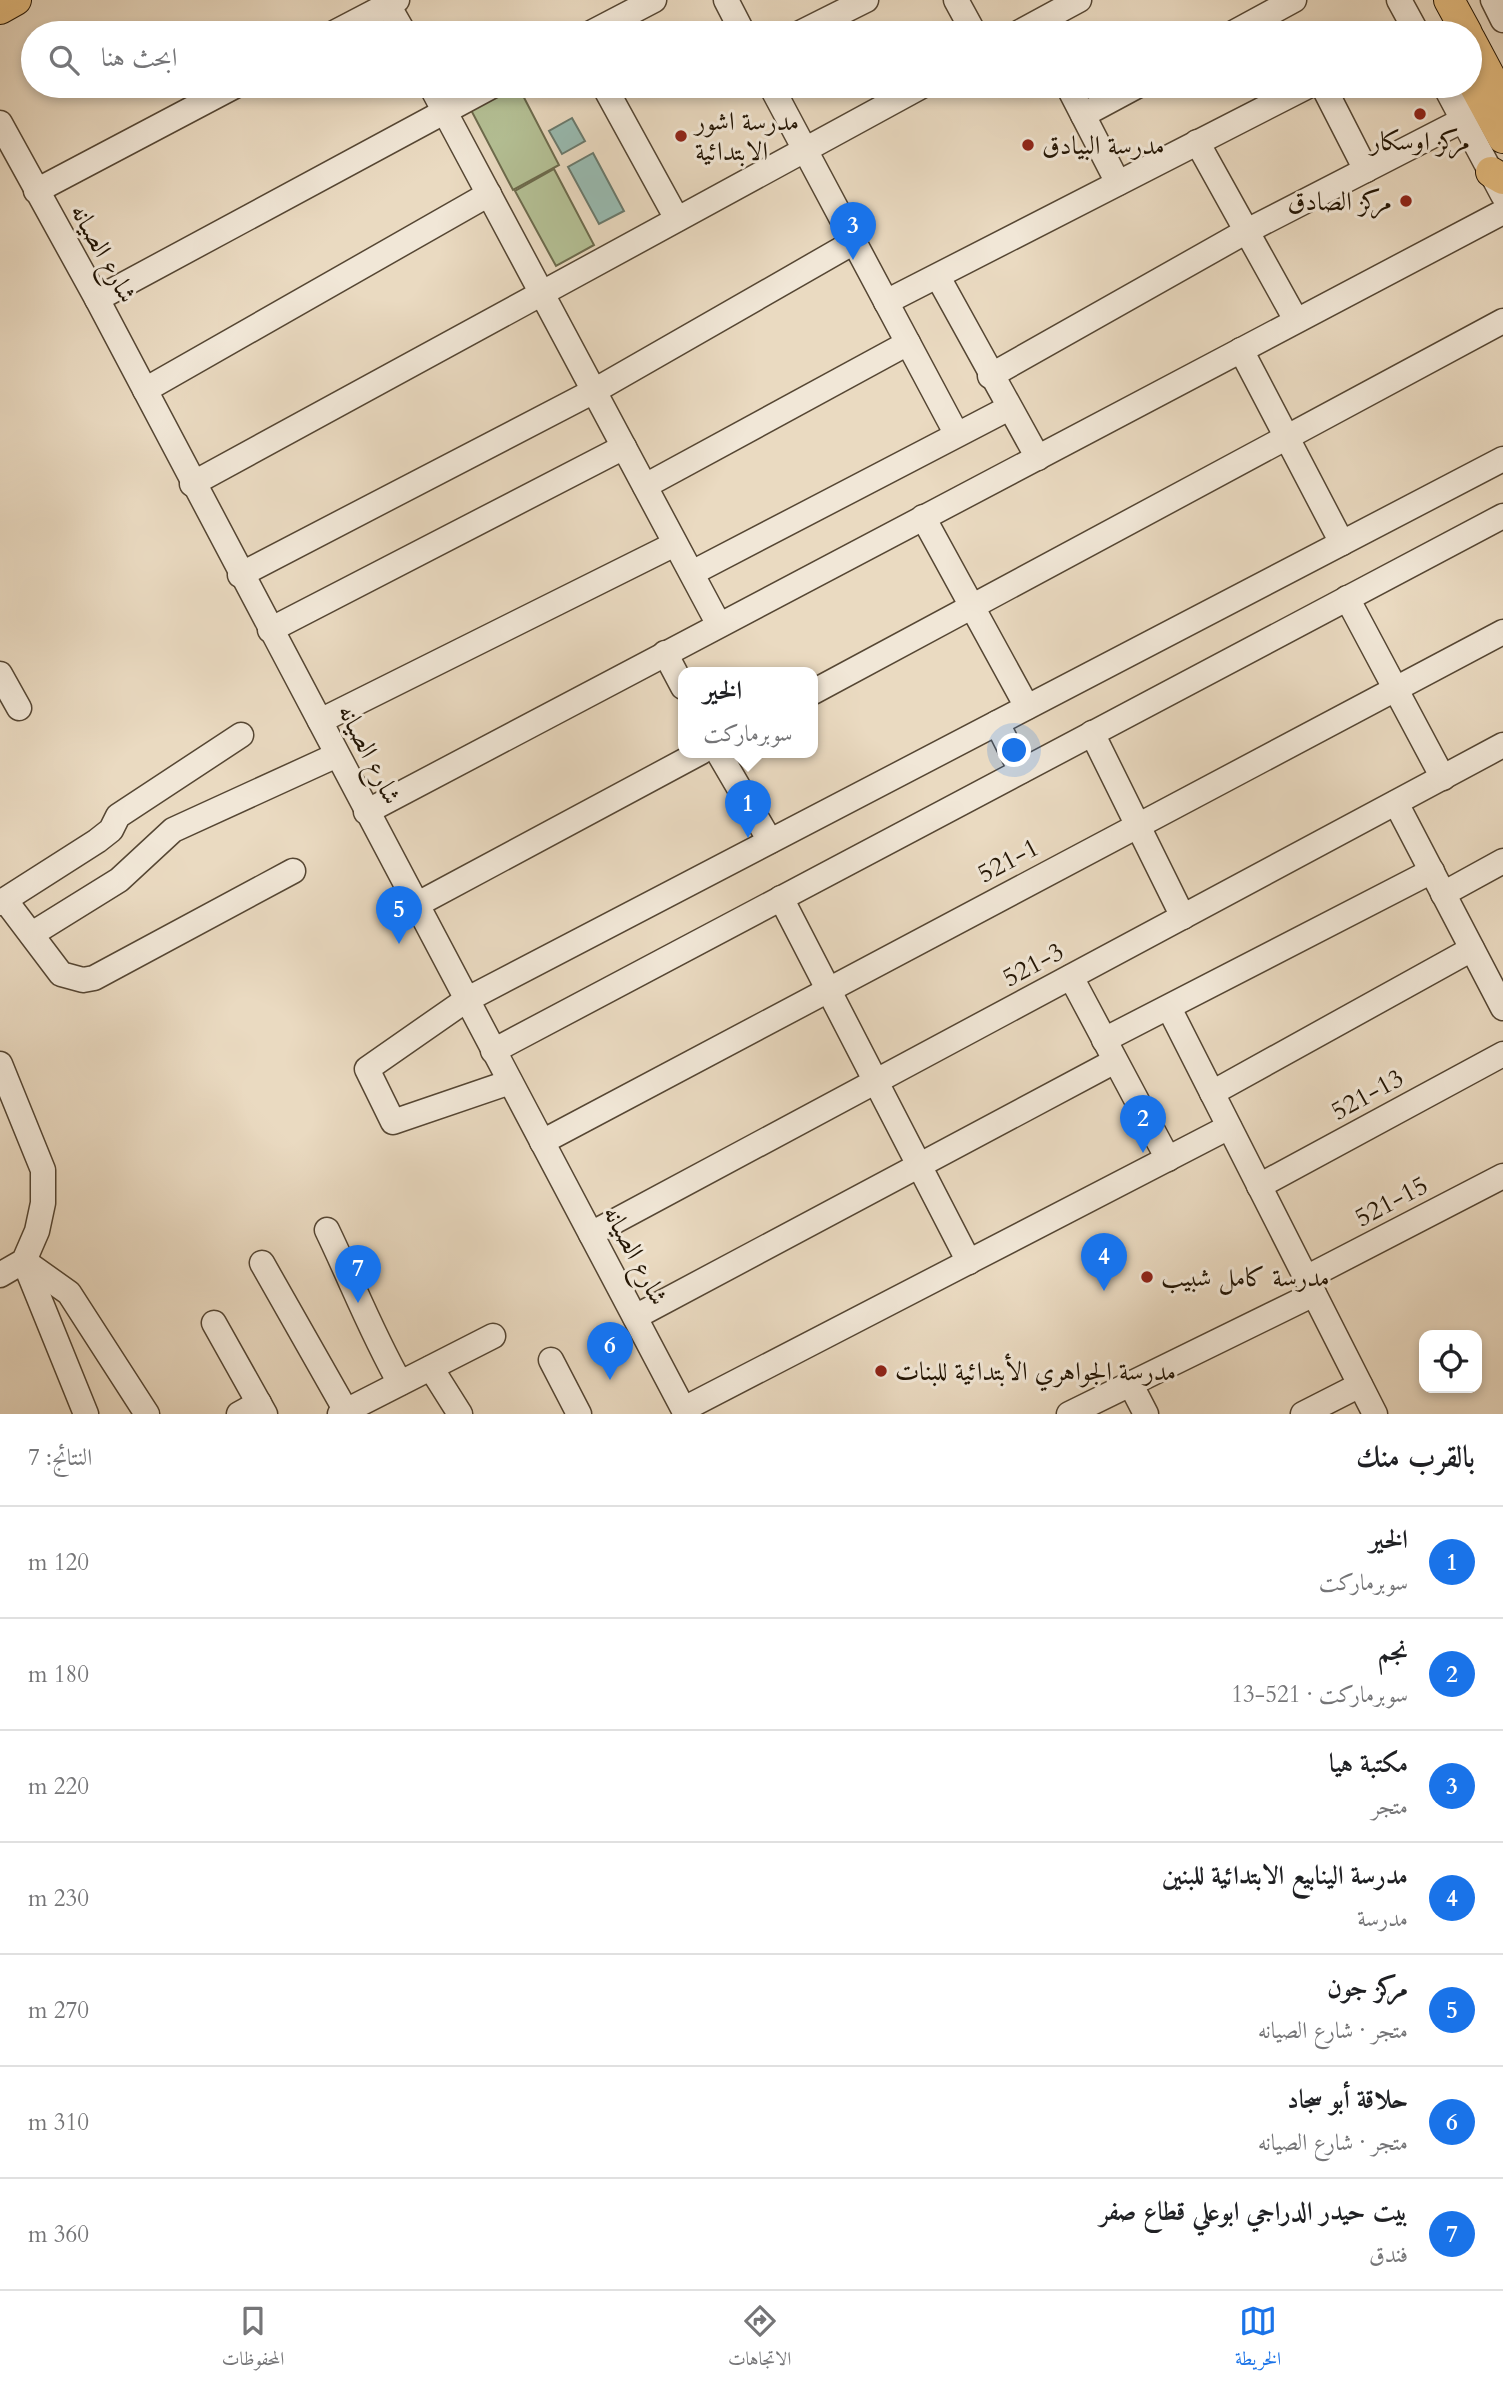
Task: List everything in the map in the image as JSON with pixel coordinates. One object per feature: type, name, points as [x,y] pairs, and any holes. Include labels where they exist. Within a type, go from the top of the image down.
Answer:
[{"type":"main road","points":[[0,9],[16,0]]},
{"type":"main road","points":[[1428,0],[1439,21]]},
{"type":"main road","points":[[1449,0],[1460,21]]},
{"type":"main road","points":[[1482,62],[1503,101]]},
{"type":"main road","points":[[1481,98],[1503,138]]},
{"type":"street","points":[[614,21],[654,0]]},
{"type":"street","points":[[726,0],[737,21]]},
{"type":"street","points":[[824,21],[866,0]]},
{"type":"street","points":[[956,0],[967,21]]},
{"type":"street","points":[[1045,21],[1079,0]]},
{"type":"street","points":[[1259,17],[1294,0]]},
{"type":"street","points":[[1399,0],[1409,21]]},
{"type":"street","points":[[356,21],[392,2],[399,21]]},
{"type":"street","points":[[36,191],[212,98]]},
{"type":"street","points":[[438,98],[719,625]]},
{"type":"street","points":[[97,299],[469,98]]},
{"type":"street","points":[[611,98],[677,219]]},
{"type":"street","points":[[777,98],[956,433]]},
{"type":"street","points":[[192,484],[900,98]]},
{"type":"street","points":[[1074,98],[1118,183]]},
{"type":"street","points":[[1083,115],[1115,98]]},
{"type":"street","points":[[886,302],[1281,98]]},
{"type":"street","points":[[1329,98],[1366,170]]},
{"type":"street","points":[[1451,98],[1499,182]]},
{"type":"street","points":[[990,376],[1245,232],[1463,120]]},
{"type":"street","name":"شارع الصيانه","points":[[0,123],[97,299],[240,575],[685,1412]]},
{"type":"street","points":[[1197,142],[1296,320]]},
{"type":"street","points":[[145,390],[489,194]]},
{"type":"street","points":[[366,812],[1503,212]]},
{"type":"street","points":[[240,575],[594,391],[855,242]]},
{"type":"street","points":[[938,277],[990,376],[1038,458]]},
{"type":"street","points":[[818,689],[1503,321]]},
{"type":"street","points":[[645,486],[908,343]]},
{"type":"street","points":[[1241,350],[1342,543]]},
{"type":"street","points":[[692,573],[956,433],[1009,408]]},
{"type":"street","points":[[270,631],[624,447]]},
{"type":"street","points":[[510,1082],[393,1122],[367,1069],[466,1000],[1503,459]]},
{"type":"street","points":[[493,1051],[1503,516]]},
{"type":"street","points":[[923,517],[1027,707]]},
{"type":"street","points":[[320,721],[675,544]]},
{"type":"street","points":[[1346,598],[1443,778]]},
{"type":"street","name":"521-1","points":[[542,1142],[1503,632]]},
{"type":"street","points":[[665,653],[678,678]]},
{"type":"street","points":[[0,674],[19,708]]},
{"type":"street","points":[[997,723],[1021,771]]},
{"type":"street","points":[[1092,733],[1183,917]]},
{"type":"street","points":[[241,735],[118,816],[105,835],[3,902],[32,934],[61,974],[83,980],[94,978],[293,871]]},
{"type":"street","name":"521-3","points":[[591,1234],[1503,745]]},
{"type":"street","points":[[32,934],[119,880],[173,830],[337,755]]},
{"type":"street","points":[[416,905],[690,758]]},
{"type":"street","points":[[722,758],[770,841]]},
{"type":"street","points":[[1395,803],[1472,949],[1497,980],[1503,1008]]},
{"type":"street","points":[[1443,894],[1503,861]]},
{"type":"street","points":[[635,1317],[919,1165],[1110,1050],[1169,1008],[1432,871]]},
{"type":"street","points":[[781,898],[969,1262]]},
{"type":"street","points":[[1212,1093],[1472,949]]},
{"type":"street","points":[[1071,977],[1168,1159]]},
{"type":"street","points":[[1169,1008],[1375,1414]]},
{"type":"street","name":"521-13","points":[[1259,1186],[1503,1054]]},
{"type":"street","points":[[0,1275],[24,1261],[37,1231],[43,1203],[43,1170],[2,1071]]},
{"type":"street","points":[[685,1412],[1229,1127]]},
{"type":"street","name":"521-15","points":[[1069,1414],[1310,1286],[1503,1176]]},
{"type":"street","points":[[327,1230],[356,1290],[373,1334],[400,1383]]},
{"type":"street","points":[[24,1261],[86,1414]]},
{"type":"street","points":[[24,1261],[69,1293],[147,1414]]},
{"type":"street","points":[[262,1264],[349,1412],[493,1336]]},
{"type":"street","points":[[214,1323],[254,1410]]},
{"type":"street","points":[[551,1360],[579,1414]]},
{"type":"street","points":[[431,1368],[460,1414]]},
{"type":"street","points":[[1130,1383],[1146,1414]]},
{"type":"street","points":[[1303,1414],[1360,1385]]},
{"type":"green space","points":[[494,98],[524,98],[559,165],[513,190],[471,110]]},
{"type":"green space","points":[[554,169],[594,245],[556,266],[515,191]]},
{"type":"water","points":[[572,118],[585,141],[562,154],[549,131]]},
{"type":"water","points":[[593,153],[624,211],[599,224],[568,167]]},
{"type":"place","name":"مركز اوسكار","points":[[1420,114]]},
{"type":"place","name":"مدرسة اشور الابتدائية","points":[[681,136]]},
{"type":"place","name":"مدرسة البيادق","points":[[1028,145]]},
{"type":"place","name":"مركز الصادق","points":[[1406,201]]},
{"type":"place","name":"مكتبة هيا","points":[[853,260]]},
{"type":"place","name":"الخير","points":[[748,838]]},
{"type":"place","name":"مركز جون","points":[[399,944]]},
{"type":"place","name":"نجم","points":[[1143,1153]]},
{"type":"place","name":"مدرسة كامل شبيب","points":[[1147,1277]]},
{"type":"place","name":"مدرسة الينابيع الابتدائية للبنين","points":[[1104,1291]]},
{"type":"place","name":"بيت حيدر الدراجي ابوعلي قطاع صفر","points":[[358,1303]]},
{"type":"place","name":"مدرسة الجواهري الأبتدائية للبنات","points":[[881,1371]]},
{"type":"place","name":"حلاقة أبو سجاد","points":[[610,1380]]}]
